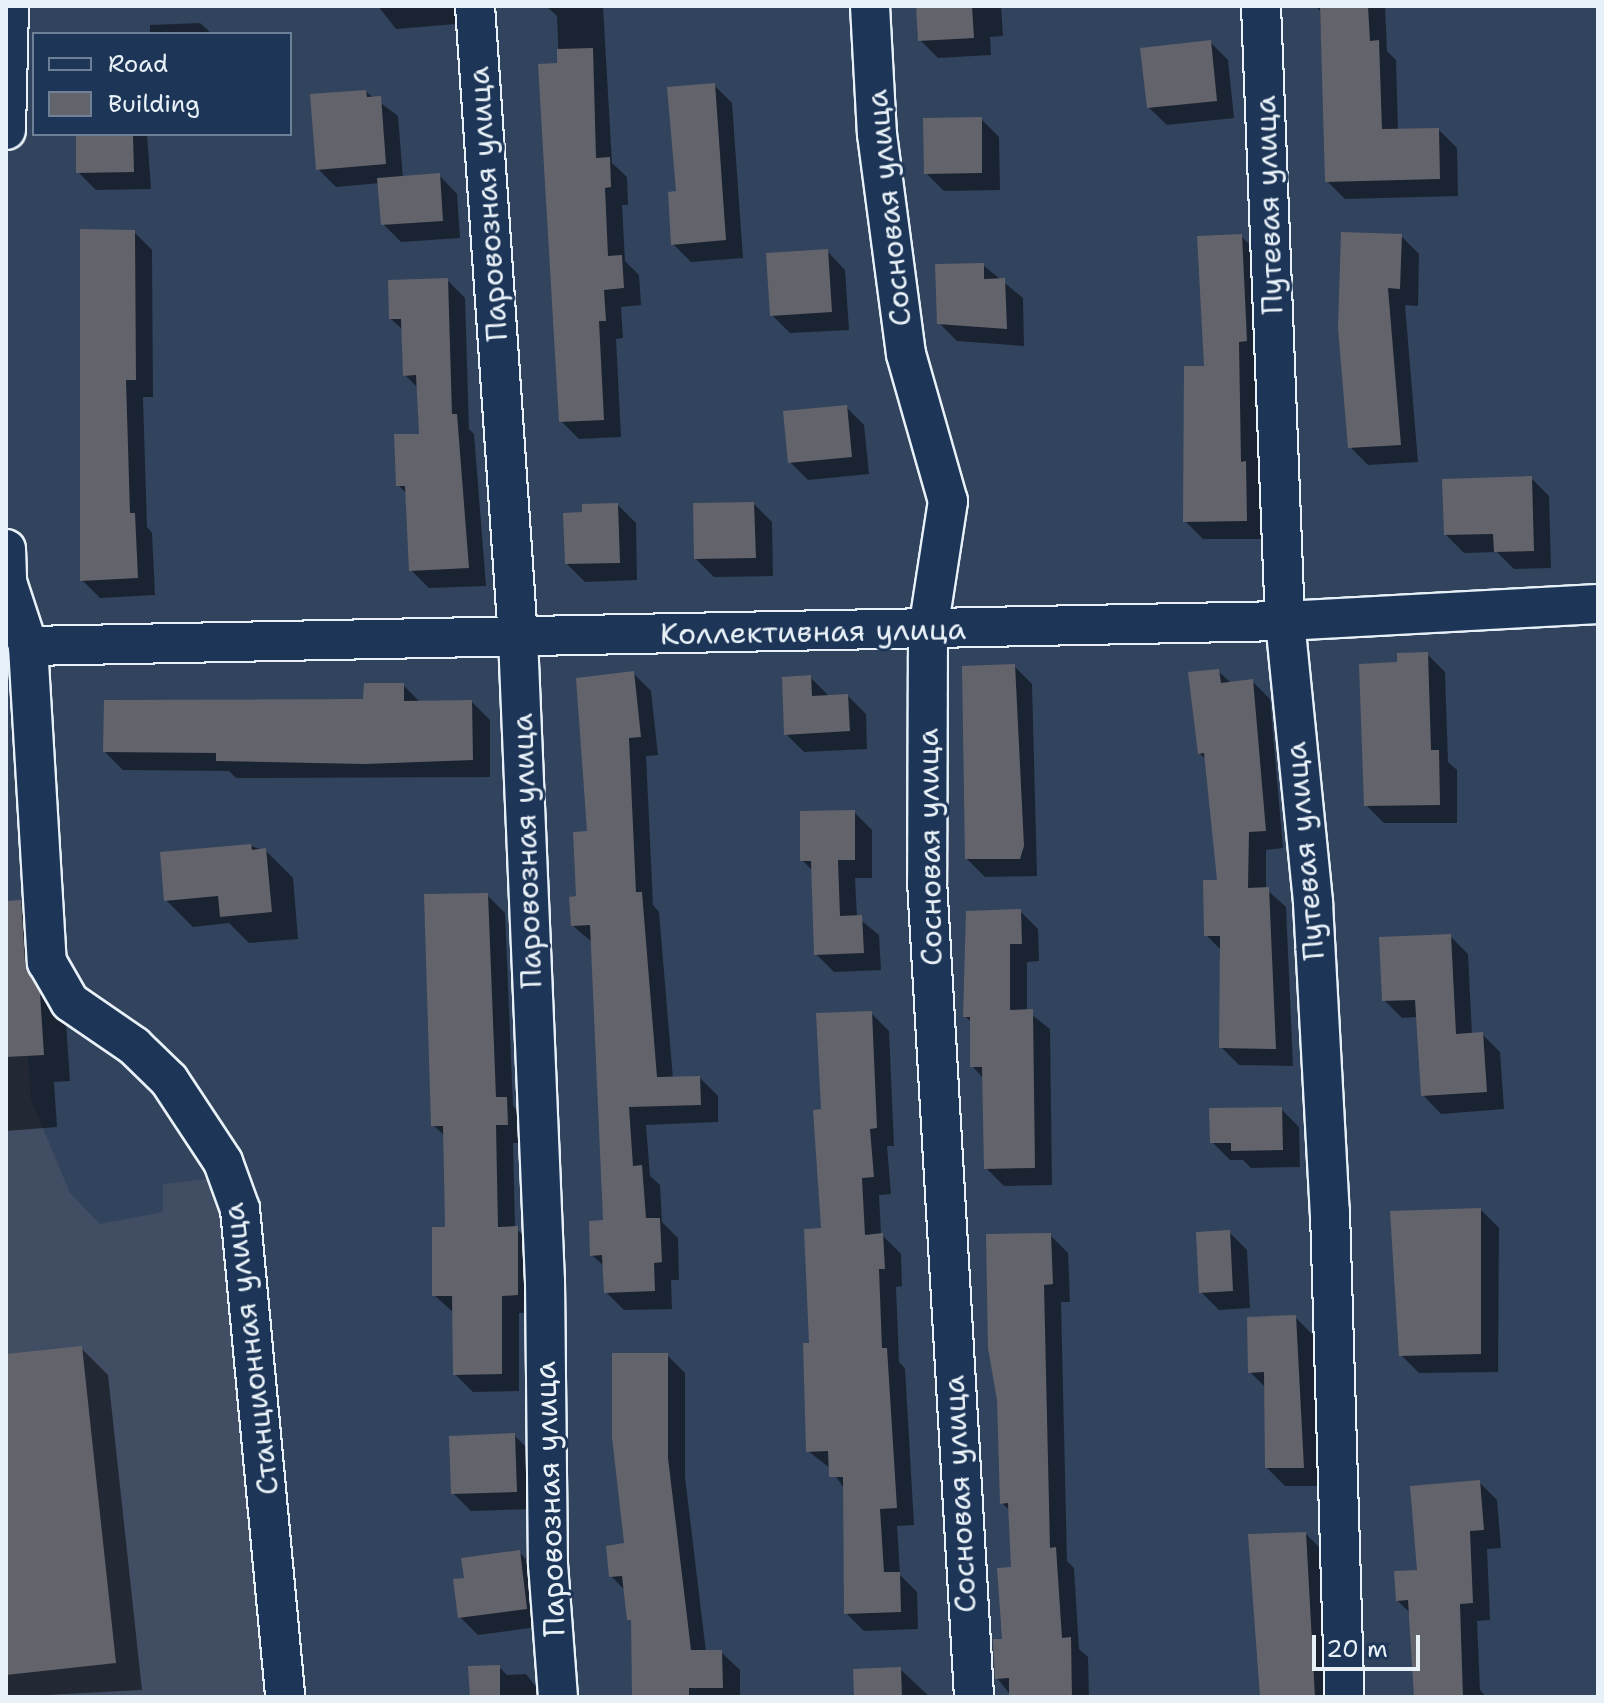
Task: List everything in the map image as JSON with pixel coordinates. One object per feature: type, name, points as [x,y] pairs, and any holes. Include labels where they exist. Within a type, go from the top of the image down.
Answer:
[{"type":"street","points":[[6,130],[9,6]]},
{"type":"street","name":"Паровозная улица","points":[[475,6],[518,638],[545,1281],[548,1564],[558,1697]]},
{"type":"street","name":"Сосновая улица","points":[[870,6],[877,134],[906,354],[948,501],[928,630],[927,881],[974,1697]]},
{"type":"street","name":"Путевая улица","points":[[1261,6],[1285,621],[1313,903],[1330,1212],[1344,1697]]},
{"type":"street","name":"Станционная улица","points":[[6,549],[7,582],[28,646],[47,962],[70,1002],[134,1046],[169,1080],[223,1162],[240,1209],[285,1697]]},
{"type":"street","name":"Коллективная улица","points":[[28,646],[1285,621],[1598,604]]},
{"type":"shaded area","points":[[33,899],[44,1055],[28,1056],[31,1100],[70,1193],[100,1224],[163,1212],[163,1184],[215,1178],[231,1227],[276,1697],[6,1697],[6,901]]},
{"type":"building","points":[[916,6],[972,6],[974,38],[918,41]]},
{"type":"building","points":[[1320,6],[1368,6],[1370,41],[1379,40],[1382,129],[1439,128],[1440,179],[1325,182]]},
{"type":"building","points":[[1211,40],[1217,101],[1147,108],[1140,48]]},
{"type":"building","points":[[593,48],[596,158],[610,157],[611,187],[605,188],[608,256],[622,255],[624,288],[604,290],[606,321],[599,321],[604,420],[559,422],[538,64],[557,63],[557,49]]},
{"type":"building","points":[[715,83],[726,240],[671,245],[668,192],[676,191],[667,87]]},
{"type":"building","points":[[366,90],[367,97],[381,96],[386,164],[316,170],[310,94]]},
{"type":"building","points":[[982,117],[982,173],[924,174],[923,118]]},
{"type":"building","points":[[76,136],[133,136],[134,172],[76,173]]},
{"type":"building","points":[[440,173],[443,221],[381,225],[377,178]]},
{"type":"building","points":[[80,229],[135,230],[136,380],[126,380],[130,513],[135,513],[138,578],[80,581]]},
{"type":"building","points":[[1341,232],[1402,234],[1400,289],[1388,288],[1401,445],[1348,448],[1338,328]]},
{"type":"building","points":[[1242,234],[1247,341],[1239,342],[1241,462],[1246,461],[1247,521],[1183,522],[1184,366],[1204,366],[1197,236]]},
{"type":"building","points":[[828,249],[832,312],[770,316],[766,253]]},
{"type":"building","points":[[984,263],[984,279],[1005,278],[1007,329],[937,324],[935,264]]},
{"type":"building","points":[[448,278],[452,414],[457,414],[469,568],[409,571],[405,486],[396,486],[394,434],[419,434],[416,375],[403,376],[401,319],[389,319],[388,280]]},
{"type":"building","points":[[847,405],[852,457],[788,463],[783,411]]},
{"type":"building","points":[[1532,476],[1534,551],[1494,552],[1493,534],[1444,535],[1442,479]]},
{"type":"building","points":[[754,502],[756,558],[694,559],[693,503]]},
{"type":"building","points":[[618,503],[620,563],[565,564],[563,513],[582,512],[582,504]]},
{"type":"building","points":[[1428,652],[1431,750],[1439,750],[1440,805],[1364,806],[1359,664],[1397,662],[1397,653]]},
{"type":"building","points":[[1015,664],[1024,846],[1020,859],[965,859],[962,666]]},
{"type":"building","points":[[1219,669],[1221,683],[1253,679],[1266,831],[1249,832],[1248,888],[1269,887],[1276,1049],[1219,1048],[1220,936],[1204,936],[1203,880],[1217,880],[1204,753],[1198,754],[1188,672]]},
{"type":"building","points":[[634,671],[641,737],[629,738],[636,892],[642,892],[657,1077],[700,1076],[701,1105],[629,1107],[633,1166],[642,1165],[646,1218],[660,1218],[662,1262],[654,1263],[655,1291],[604,1293],[602,1255],[590,1256],[589,1221],[603,1220],[590,925],[571,926],[569,897],[576,896],[573,832],[587,831],[576,678]]},
{"type":"building","points":[[811,675],[812,696],[848,694],[850,731],[784,735],[782,677]]},
{"type":"building","points":[[364,683],[404,683],[404,701],[472,700],[473,760],[365,764],[216,761],[216,753],[103,752],[104,700],[363,699]]},
{"type":"building","points":[[855,810],[855,860],[838,860],[840,916],[862,915],[864,953],[814,955],[811,861],[800,861],[800,811]]},
{"type":"building","points":[[251,844],[252,850],[266,848],[272,912],[220,917],[218,896],[164,901],[160,852]]},
{"type":"building","points":[[488,893],[496,1097],[507,1097],[508,1125],[496,1125],[498,1227],[518,1226],[518,1295],[502,1296],[502,1374],[453,1375],[452,1296],[432,1296],[432,1227],[445,1227],[443,1126],[431,1126],[424,894]]},
{"type":"building","points":[[21,900],[25,963],[40,993],[44,1055],[6,1057],[6,901]]},
{"type":"building","points":[[1021,909],[1022,944],[1010,944],[1010,1010],[1033,1009],[1035,1168],[984,1169],[982,1067],[970,1067],[970,1017],[963,1017],[966,911]]},
{"type":"building","points":[[1451,934],[1456,1034],[1483,1032],[1487,1092],[1421,1096],[1415,1000],[1382,1001],[1379,937]]},
{"type":"building","points":[[872,1011],[877,1128],[870,1129],[874,1177],[862,1178],[865,1235],[883,1233],[885,1269],[879,1269],[882,1348],[887,1348],[897,1508],[880,1509],[884,1572],[900,1572],[901,1612],[844,1614],[843,1477],[829,1477],[828,1451],[806,1452],[803,1343],[809,1343],[804,1229],[821,1228],[813,1110],[821,1109],[816,1013]]},
{"type":"building","points":[[1282,1107],[1283,1150],[1231,1151],[1231,1143],[1210,1143],[1209,1108]]},
{"type":"building","points":[[1481,1208],[1481,1354],[1399,1356],[1390,1211]]},
{"type":"building","points":[[1230,1230],[1233,1291],[1199,1293],[1196,1232]]},
{"type":"building","points":[[1051,1233],[1053,1284],[1044,1285],[1050,1548],[1056,1547],[1062,1638],[1071,1637],[1072,1697],[1009,1697],[1009,1678],[995,1679],[993,1639],[1002,1639],[997,1568],[1011,1567],[1008,1503],[1000,1504],[997,1400],[988,1348],[986,1234]]},
{"type":"building","points":[[1296,1315],[1304,1468],[1265,1468],[1264,1372],[1248,1373],[1247,1317]]},
{"type":"building","points":[[82,1346],[116,1663],[6,1675],[6,1354]]},
{"type":"building","points":[[612,1353],[668,1353],[668,1458],[691,1650],[722,1650],[723,1688],[689,1688],[689,1697],[632,1697],[631,1620],[627,1620],[622,1576],[609,1577],[606,1546],[624,1543],[612,1437]]},
{"type":"building","points":[[515,1433],[517,1492],[451,1494],[449,1436]]},
{"type":"building","points":[[1480,1480],[1484,1530],[1470,1531],[1473,1603],[1460,1604],[1463,1697],[1414,1697],[1408,1600],[1396,1601],[1394,1571],[1417,1570],[1410,1486]]},
{"type":"building","points":[[1306,1532],[1315,1697],[1260,1697],[1248,1534]]},
{"type":"building","points":[[520,1550],[527,1609],[458,1618],[453,1579],[464,1578],[461,1558]]},
{"type":"building","points":[[500,1665],[500,1697],[470,1697],[468,1666]]},
{"type":"building","points":[[901,1667],[902,1697],[854,1697],[853,1669]]}]
